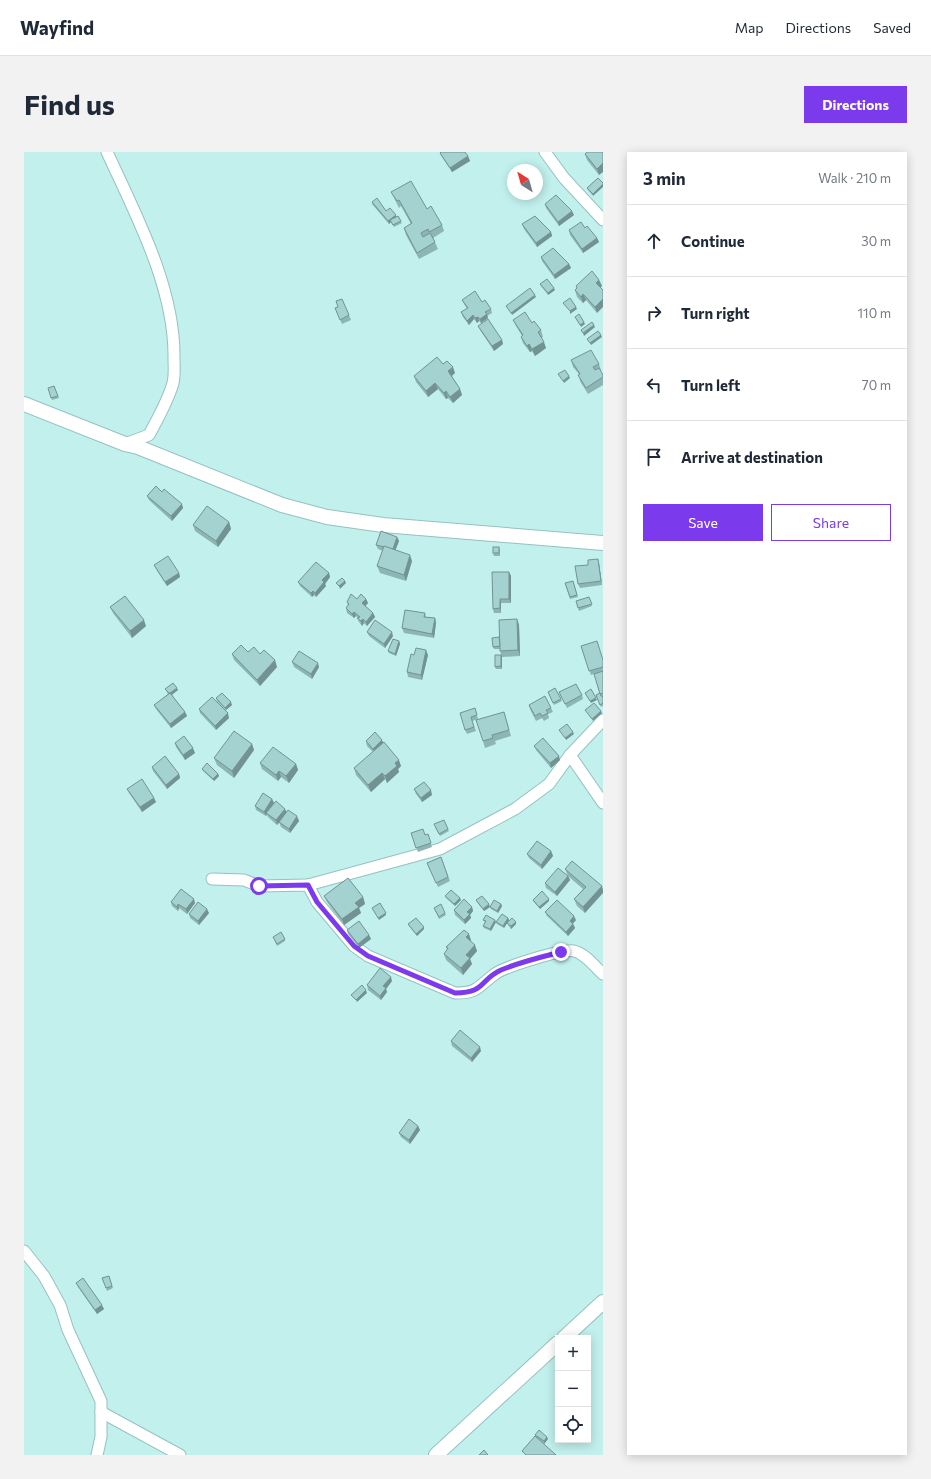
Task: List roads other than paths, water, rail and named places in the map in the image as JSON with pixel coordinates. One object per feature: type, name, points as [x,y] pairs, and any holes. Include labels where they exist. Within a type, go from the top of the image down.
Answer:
[{"type":"street","points":[[107,152],[146,238],[163,287],[174,340],[174,381],[166,403],[149,435],[126,444]]},
{"type":"street","points":[[545,152],[564,178],[603,220]]},
{"type":"street","points":[[24,404],[282,504],[327,517],[383,525],[603,543]]},
{"type":"street","points":[[212,879],[244,880],[259,886],[308,885],[440,849],[515,809],[549,784],[570,755],[603,720]]},
{"type":"street","points":[[570,755],[603,803]]},
{"type":"street","points":[[308,885],[317,902],[354,946],[368,956],[455,993],[468,993],[479,988],[501,970],[561,952],[573,951],[582,954],[603,974]]},
{"type":"street","points":[[24,1251],[44,1276],[60,1306],[68,1330],[101,1401],[101,1437],[97,1455]]},
{"type":"street","points":[[567,1335],[603,1302]]},
{"type":"street","points":[[436,1455],[555,1346]]},
{"type":"street","points":[[101,1412],[180,1455]]}]
